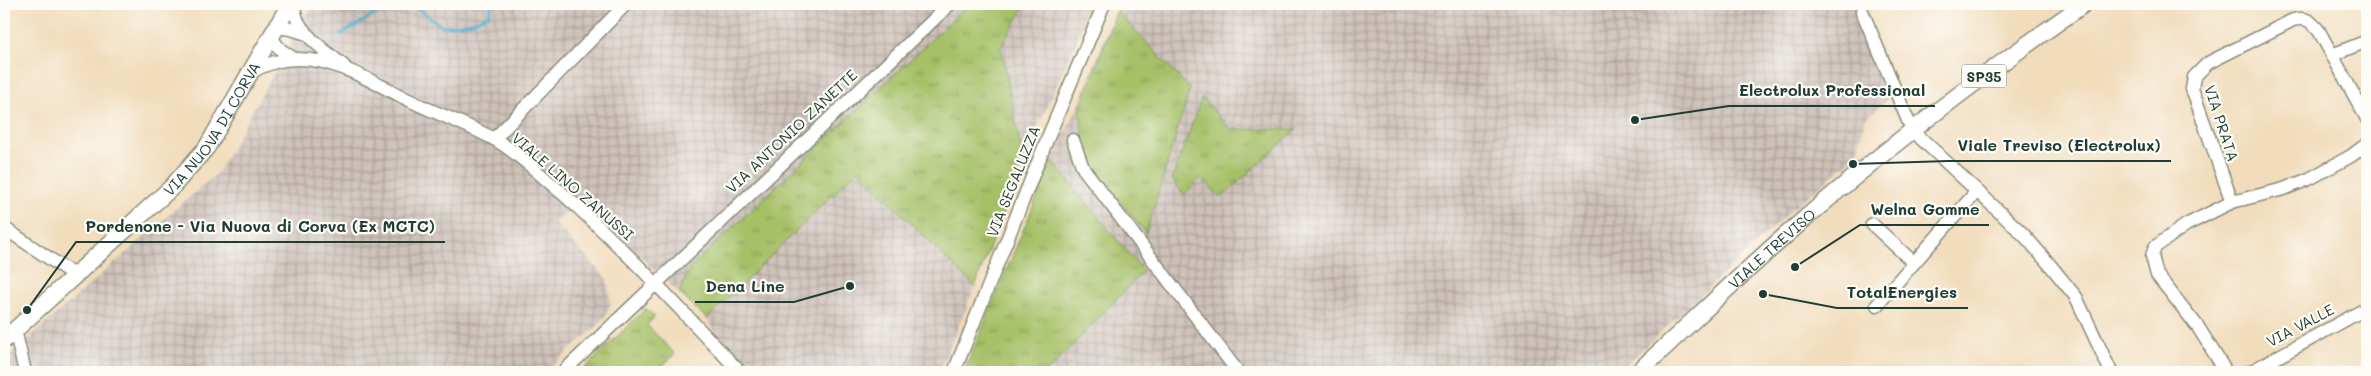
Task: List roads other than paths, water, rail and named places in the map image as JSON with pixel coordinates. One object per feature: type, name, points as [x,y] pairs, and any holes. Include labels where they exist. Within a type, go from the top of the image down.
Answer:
[{"type":"main road","name":"VIA NUOVA DI CORVA","points":[[9,335],[171,188],[207,147],[290,4]]},
{"type":"main road","name":"VIALE TREVISO","points":[[1638,372],[1785,236],[1912,130],[2084,4]]},
{"type":"street","name":"VIALE LINO ZANUSSI","points":[[294,4],[307,34]]},
{"type":"street","points":[[494,139],[626,4]]},
{"type":"street","name":"VIA ANTONIO ZANETTE","points":[[563,372],[655,282],[950,4]]},
{"type":"street","name":"VIA SEGALUZZA","points":[[954,372],[1104,4]]},
{"type":"street","points":[[1862,11],[1912,130],[2024,235],[2076,297],[2111,372]]},
{"type":"street","name":"VIA PRATA","points":[[2232,202],[2192,89],[2194,77],[2208,63],[2293,20],[2302,18],[2310,20],[2320,31],[2332,55]]},
{"type":"street","name":"VIALE LINO ZANUSSI","points":[[274,32],[291,28],[307,34],[350,70]]},
{"type":"street","points":[[274,32],[281,50],[293,58]]},
{"type":"street","points":[[2367,41],[2332,55],[2367,119]]},
{"type":"street","name":"VIALE LINO ZANUSSI","points":[[250,73],[262,66],[293,58],[317,61],[350,70],[437,115],[494,139],[523,160],[591,219],[655,282],[740,372]]},
{"type":"street","points":[[1072,140],[1083,168],[1238,372]]},
{"type":"street","points":[[2226,372],[2198,327],[2157,275],[2152,256],[2155,246],[2171,234],[2232,202],[2284,189],[2309,179],[2351,156],[2367,144]]},
{"type":"street","points":[[1877,305],[1977,191]]},
{"type":"street","points":[[1872,224],[1914,263]]},
{"type":"street","points":[[4,228],[74,275]]},
{"type":"street","name":"VIA VALLE","points":[[2250,372],[2367,308]]},
{"type":"street","points":[[9,335],[25,372]]},
{"type":"waterway","points":[[340,35],[382,10],[397,4]]},
{"type":"waterway","points":[[411,4],[443,27],[473,22],[489,14],[492,4]]},
{"type":"place","name":"Electrolux Professional","points":[[1635,120]]},
{"type":"place","name":"Viale Treviso (Electrolux)","points":[[1853,164]]},
{"type":"place","name":"Welna Gomme","points":[[1795,267]]},
{"type":"place","name":"Dena Line","points":[[850,286]]},
{"type":"place","name":"TotalEnergies","points":[[1763,294]]},
{"type":"place","name":"Pordenone - Via Nuova di Corva (Ex MCTC)","points":[[27,310]]}]
